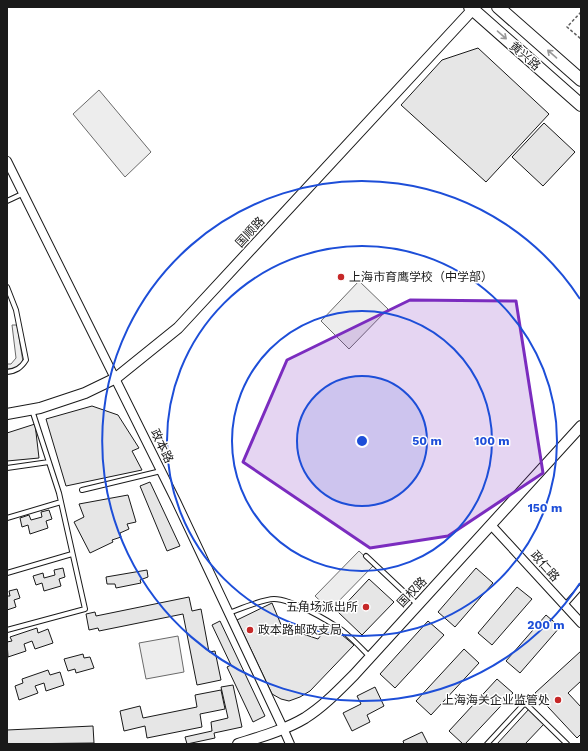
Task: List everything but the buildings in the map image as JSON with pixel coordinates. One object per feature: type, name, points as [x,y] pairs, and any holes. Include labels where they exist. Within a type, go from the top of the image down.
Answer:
[{"type":"main road","name":"黄兴路","points":[[498,7],[581,80]]},
{"type":"main road","name":"黄兴路","points":[[472,8],[581,105]]},
{"type":"street","name":"国顺路","points":[[7,414],[58,402],[85,393],[116,378],[178,328],[472,8]]},
{"type":"street","name":"政本路","points":[[7,161],[22,194],[116,378],[290,744]]},
{"type":"street","name":"国权路","points":[[238,744],[283,728],[303,719],[327,702],[418,605],[581,426]]},
{"type":"street","name":"政仁路","points":[[491,525],[581,623]]},
{"type":"lane","points":[[7,201],[22,194]]},
{"type":"lane","points":[[7,287],[16,310],[26,360],[17,370],[7,372]]},
{"type":"lane","points":[[7,630],[85,609],[61,502],[32,409]]},
{"type":"lane","points":[[7,468],[49,462]]},
{"type":"lane","points":[[82,490],[161,471]]},
{"type":"lane","points":[[7,518],[61,502]]},
{"type":"lane","points":[[7,573],[72,554]]},
{"type":"lane","points":[[366,556],[418,605]]},
{"type":"lane","points":[[564,605],[581,587]]},
{"type":"lane","points":[[229,614],[274,599],[293,604],[326,620],[344,632],[370,657]]},
{"type":"lane","points":[[487,744],[524,704],[526,704],[567,744]]},
{"type":"path","points":[[581,12],[567,27],[581,39]]},
{"type":"highlighted area","points":[[410,300],[516,301],[543,473],[448,536],[370,548],[243,462],[287,360]]},
{"type":"shaded area","points":[[99,90],[151,152],[125,177],[73,114]]},
{"type":"shaded area","points":[[359,281],[388,309],[349,349],[321,321]]},
{"type":"shaded area","points":[[12,325],[17,325],[23,362],[15,369],[7,369],[7,364],[11,364],[16,358]]},
{"type":"shaded area","points":[[359,551],[374,565],[330,610],[315,596]]},
{"type":"shaded area","points":[[178,636],[184,672],[146,679],[139,643]]},
{"type":"place","name":"上海市育鹰学校（中学部）","points":[[341,277]]},
{"type":"place","name":"五角场派出所","points":[[366,607]]},
{"type":"place","name":"政本路邮政支局","points":[[250,630]]},
{"type":"place","name":"上海海关企业监管处","points":[[558,700]]}]
